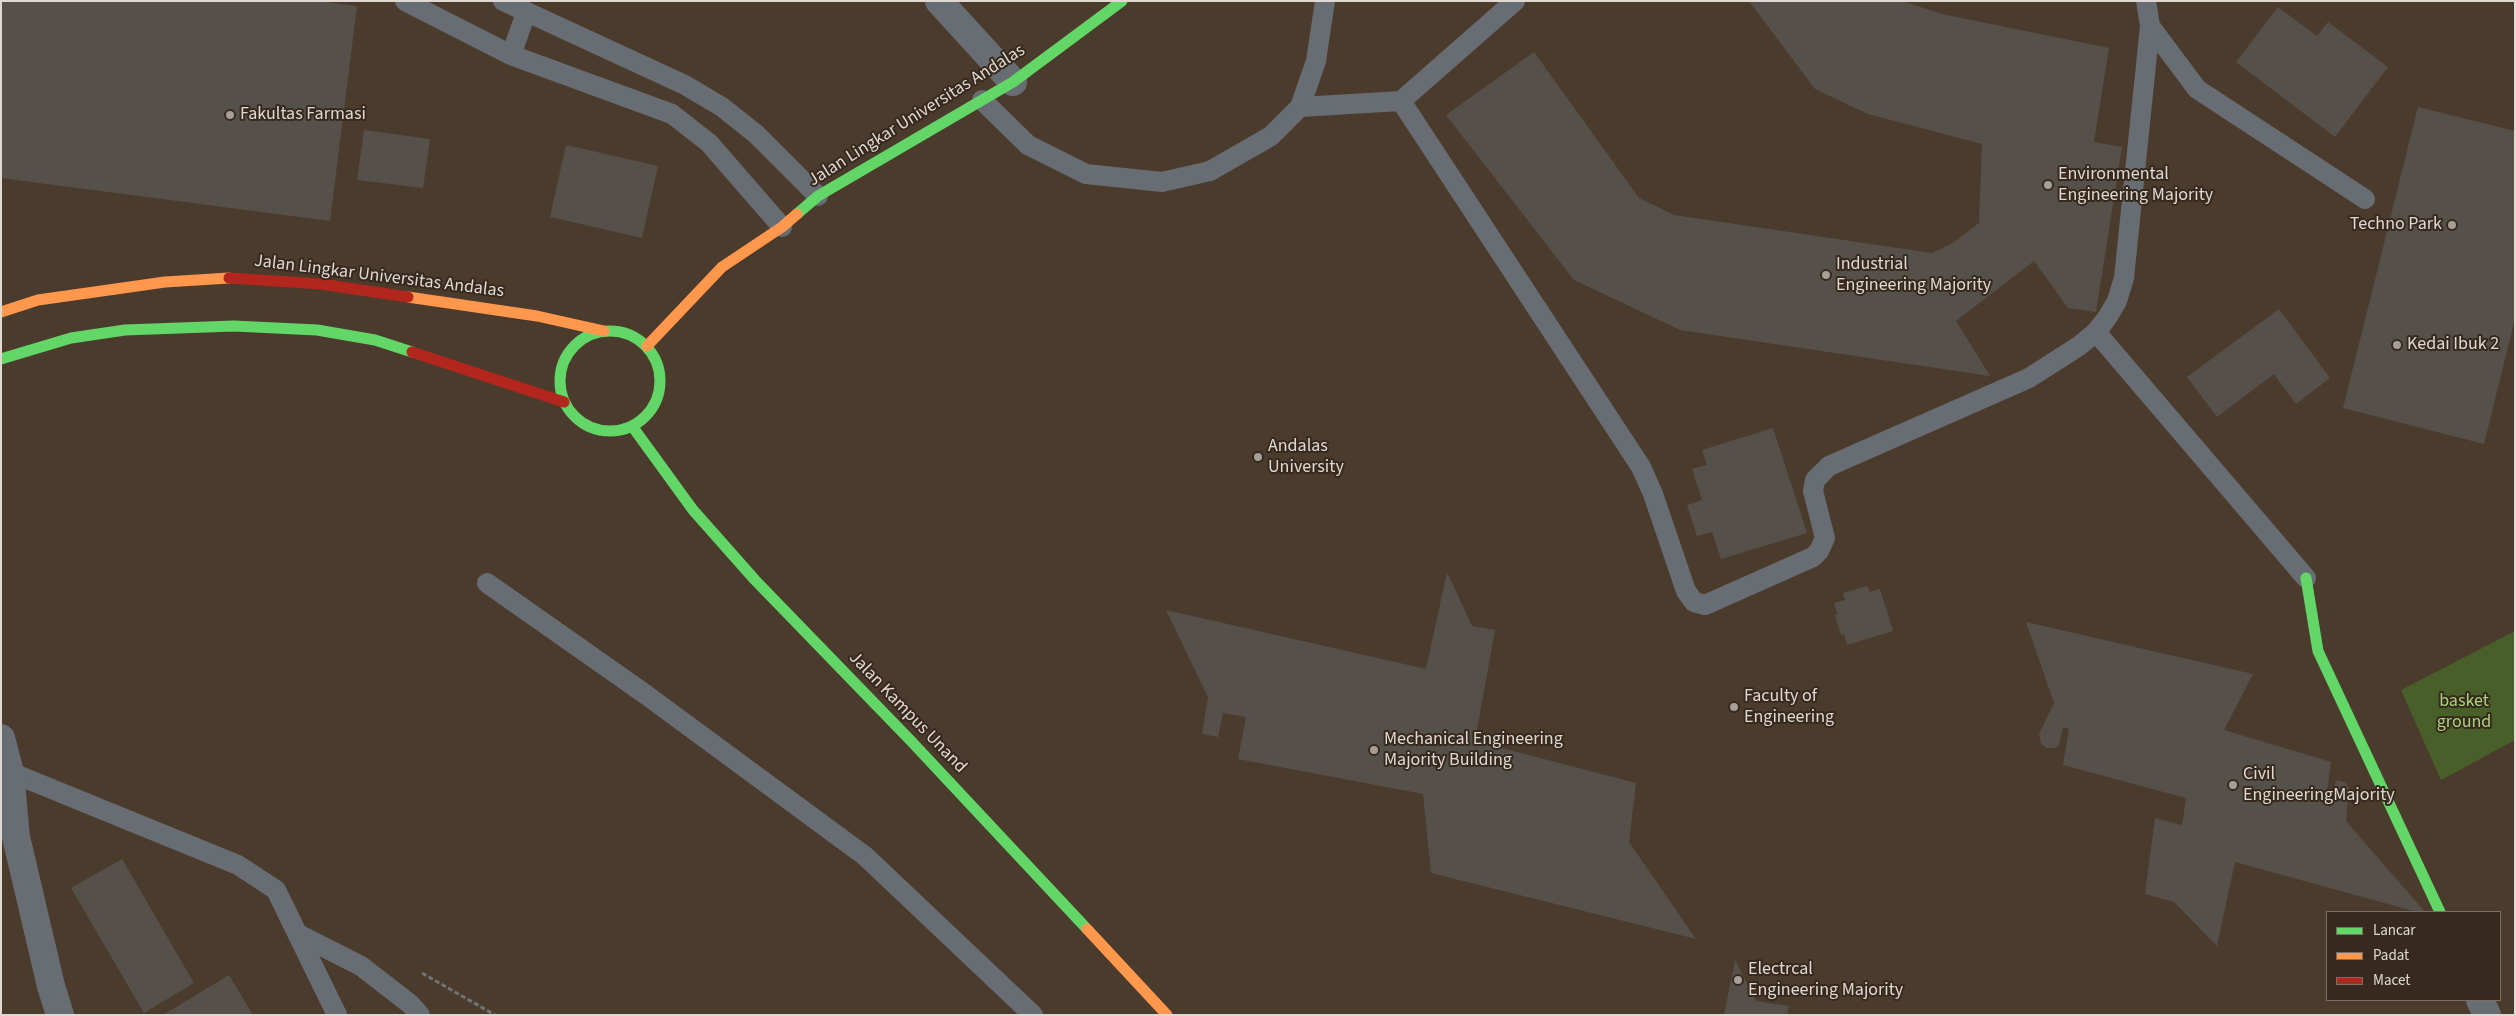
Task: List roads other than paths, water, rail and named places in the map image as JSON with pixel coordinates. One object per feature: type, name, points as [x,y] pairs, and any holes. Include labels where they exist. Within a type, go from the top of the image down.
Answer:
[{"type":"street","points":[[939,1],[1013,82]]},
{"type":"street","name":"Jalan Lingkar Universitas Andalas","points":[[646,346],[722,267],[782,227],[818,196],[1013,82],[1122,1]]},
{"type":"street","name":"Jalan Lingkar Universitas Andalas","points":[[1,312],[38,300],[164,282],[238,277],[321,284],[537,316],[604,330]]},
{"type":"street","points":[[1,359],[71,338],[125,330],[234,326],[317,330],[375,340],[564,402]]},
{"type":"street","points":[[604,330],[619,331],[634,336],[646,346],[655,359],[660,374],[660,390],[654,405],[645,417],[632,426],[617,430],[601,430],[586,425],[573,415],[564,402],[560,387],[560,371],[566,356],[575,344],[588,335],[604,330]]},
{"type":"street","name":"Jalan Kampus Unand","points":[[632,426],[693,510],[755,580],[911,741],[1167,1015]]},
{"type":"street","points":[[2306,578],[2318,651],[2440,911]]},
{"type":"street","points":[[1,738],[10,772],[8,835],[60,1015]]},
{"type":"street","points":[[2480,1001],[2487,1015]]},
{"type":"lane","points":[[405,1],[510,55],[672,114],[709,143],[782,227]]},
{"type":"lane","points":[[503,1],[685,85],[722,107],[756,134],[818,196]]},
{"type":"lane","points":[[982,100],[1028,145],[1086,174],[1162,182],[1210,171],[1271,136],[1300,107],[1316,61],[1325,1]]},
{"type":"lane","points":[[1300,107],[1401,101],[1515,1]]},
{"type":"lane","points":[[1401,101],[1641,467],[1653,494],[1686,591],[1694,602],[1705,605],[1813,557],[1819,551],[1825,538],[1813,491],[1815,480],[1829,466],[2029,378],[2057,362],[2096,332],[2117,301],[2124,278],[2150,26],[2146,1]]},
{"type":"lane","points":[[510,55],[526,13]]},
{"type":"lane","points":[[2150,26],[2197,89],[2365,199]]},
{"type":"lane","points":[[672,114],[685,85]]},
{"type":"lane","points":[[2096,332],[2306,578]]},
{"type":"lane","points":[[487,583],[645,694],[865,856],[1033,1015]]},
{"type":"lane","points":[[10,772],[238,865],[276,890],[337,1015]]},
{"type":"lane","points":[[298,934],[362,966],[410,1004],[420,1015]]},
{"type":"place","name":"Fakultas Farmasi","points":[[230,115]]},
{"type":"place","name":"Environmental Engineering Majority","points":[[2048,185]]},
{"type":"place","name":"Techno Park","points":[[2452,225]]},
{"type":"place","name":"Industrial Engineering Majority","points":[[1826,275]]},
{"type":"place","name":"Kedai Ibuk 2","points":[[2397,345]]},
{"type":"place","name":"Andalas University","points":[[1258,457]]},
{"type":"place","name":"Faculty of Engineering","points":[[1734,707]]},
{"type":"place","name":"Mechanical Engineering Majority Building","points":[[1374,750]]},
{"type":"place","name":"Civil EngineeringMajority","points":[[2233,785]]},
{"type":"place","name":"Electrcal Engineering Majority","points":[[1738,980]]},
{"type":"park label","name":"basket ground","points":[[2464,712]]}]
